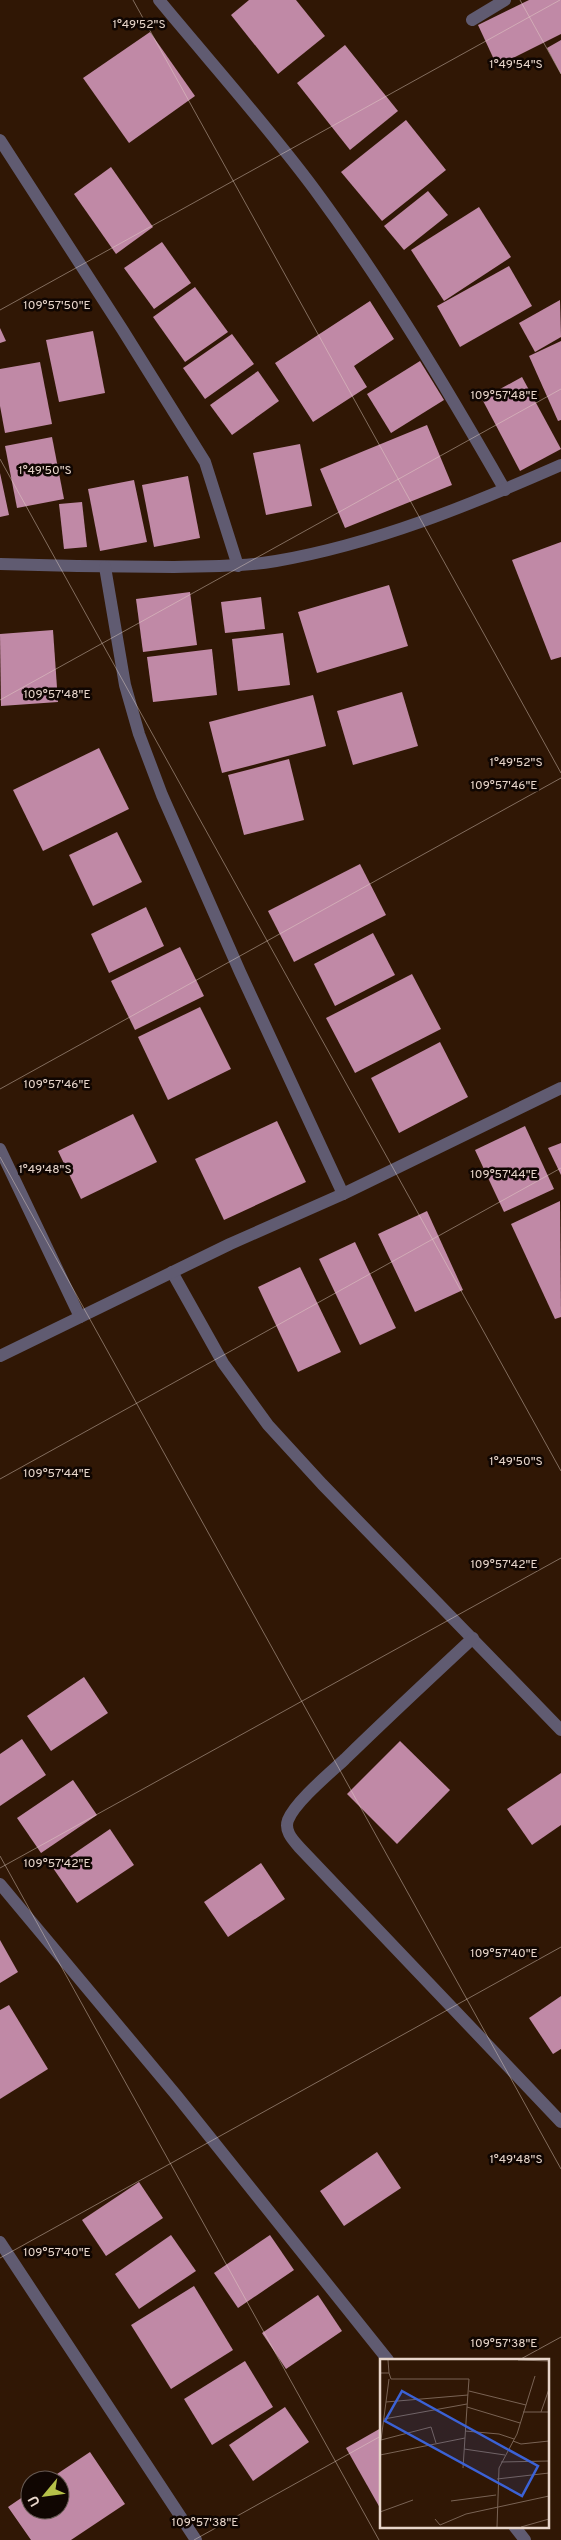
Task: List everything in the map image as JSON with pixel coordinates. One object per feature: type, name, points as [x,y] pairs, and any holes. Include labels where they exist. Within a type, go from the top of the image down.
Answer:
[{"type":"street","points":[[159,0],[314,189],[376,278],[437,371],[505,490]]},
{"type":"street","points":[[472,20],[506,0]]},
{"type":"street","points":[[0,140],[205,462],[238,566]]},
{"type":"street","points":[[0,564],[105,567],[238,566],[275,562],[338,548],[439,516],[505,490],[561,464]]},
{"type":"street","points":[[105,567],[125,685],[139,734],[162,795],[244,981],[343,1194]]},
{"type":"street","points":[[0,1356],[172,1272],[343,1194],[561,1088]]},
{"type":"street","points":[[0,1149],[80,1317]]},
{"type":"street","points":[[172,1272],[222,1363],[268,1425],[322,1484],[561,1730]]},
{"type":"street","points":[[473,1638],[320,1782],[296,1808],[288,1821],[287,1829],[290,1837],[299,1847],[561,2122]]},
{"type":"street","points":[[0,1884],[177,2096],[387,2359]]},
{"type":"street","points":[[0,2242],[196,2540]]},
{"type":"street","points":[[515,2528],[524,2540]]},
{"type":"building","points":[[249,0],[296,0],[325,36],[278,74],[231,15]]},
{"type":"building","points":[[529,0],[561,0],[561,34],[497,66],[478,25]]},
{"type":"building","points":[[150,32],[195,96],[129,143],[83,78]]},
{"type":"building","points":[[561,40],[561,74],[547,48]]},
{"type":"building","points":[[345,45],[398,111],[350,150],[297,83]]},
{"type":"building","points":[[406,120],[446,170],[382,221],[341,172]]},
{"type":"building","points":[[111,167],[153,227],[116,254],[74,194]]},
{"type":"building","points":[[428,191],[448,215],[404,250],[384,226]]},
{"type":"building","points":[[479,207],[511,257],[444,301],[411,250]]},
{"type":"building","points":[[162,242],[191,283],[154,309],[124,268]]},
{"type":"building","points":[[509,266],[532,306],[460,347],[437,306]]},
{"type":"building","points":[[195,287],[228,332],[185,362],[153,317]]},
{"type":"building","points":[[560,300],[561,337],[535,352],[519,323]]},
{"type":"building","points":[[370,301],[394,339],[354,366],[367,387],[313,422],[275,363]]},
{"type":"building","points":[[0,328],[6,341],[0,343]]},
{"type":"building","points":[[93,331],[105,393],[59,402],[46,340]]},
{"type":"building","points":[[232,334],[254,364],[205,399],[183,368]]},
{"type":"building","points":[[561,341],[561,420],[558,421],[529,356]]},
{"type":"building","points":[[420,361],[444,400],[391,433],[367,394]]},
{"type":"building","points":[[40,362],[52,424],[5,433],[0,406],[0,369]]},
{"type":"building","points":[[258,371],[279,401],[232,435],[210,405]]},
{"type":"building","points":[[522,377],[561,449],[520,471],[482,399]]},
{"type":"building","points":[[427,425],[452,485],[345,528],[320,469]]},
{"type":"building","points":[[52,437],[64,499],[17,508],[5,446]]},
{"type":"building","points":[[300,444],[312,506],[266,515],[253,453]]},
{"type":"building","points":[[0,473],[9,515],[0,517]]},
{"type":"building","points":[[188,476],[200,538],[154,547],[142,485]]},
{"type":"building","points":[[134,480],[147,542],[100,551],[88,489]]},
{"type":"building","points":[[82,502],[87,547],[64,549],[59,504]]},
{"type":"building","points":[[561,542],[561,657],[551,660],[512,560]]},
{"type":"building","points":[[389,585],[408,646],[317,673],[298,612]]},
{"type":"building","points":[[190,592],[197,645],[143,652],[136,599]]},
{"type":"building","points":[[261,597],[265,629],[225,633],[221,602]]},
{"type":"building","points":[[53,630],[58,702],[1,706],[0,634]]},
{"type":"building","points":[[283,633],[290,685],[238,691],[232,639]]},
{"type":"building","points":[[212,649],[217,695],[153,702],[147,657]]},
{"type":"building","points":[[402,692],[418,746],[353,765],[337,711]]},
{"type":"building","points":[[313,695],[326,746],[222,773],[209,722]]},
{"type":"building","points":[[99,748],[129,809],[43,851],[13,790]]},
{"type":"building","points":[[289,759],[304,820],[244,835],[228,775]]},
{"type":"building","points":[[117,832],[142,882],[93,906],[69,855]]},
{"type":"building","points":[[360,864],[386,915],[294,962],[268,911]]},
{"type":"building","points":[[146,907],[164,946],[109,973],[91,934]]},
{"type":"building","points":[[373,933],[395,975],[335,1006],[314,964]]},
{"type":"building","points":[[180,947],[204,996],[135,1030],[111,981]]},
{"type":"building","points":[[412,974],[441,1029],[355,1073],[326,1018]]},
{"type":"building","points":[[200,1007],[231,1069],[168,1100],[138,1037]]},
{"type":"building","points":[[440,1042],[468,1097],[399,1133],[371,1078]]},
{"type":"building","points":[[133,1114],[157,1162],[81,1199],[58,1151]]},
{"type":"building","points":[[277,1121],[306,1182],[224,1220],[195,1159]]},
{"type":"building","points":[[525,1126],[554,1189],[504,1212],[475,1150]]},
{"type":"building","points":[[561,1143],[561,1175],[548,1148]]},
{"type":"building","points":[[560,1201],[561,1317],[555,1319],[511,1224]]},
{"type":"building","points":[[427,1211],[463,1290],[415,1312],[378,1234]]},
{"type":"building","points":[[355,1242],[396,1328],[360,1345],[319,1259]]},
{"type":"building","points":[[300,1267],[341,1352],[298,1372],[258,1287]]},
{"type":"building","points":[[84,1677],[108,1713],[51,1751],[27,1716]]},
{"type":"building","points":[[22,1739],[46,1775],[0,1806],[0,1754]]},
{"type":"building","points":[[400,1741],[450,1790],[397,1844],[347,1794]]},
{"type":"building","points":[[561,1773],[561,1825],[532,1845],[507,1809]]},
{"type":"building","points":[[73,1780],[97,1815],[41,1853],[17,1818]]},
{"type":"building","points":[[110,1829],[134,1865],[77,1903],[53,1868]]},
{"type":"building","points":[[261,1863],[285,1899],[228,1937],[204,1902]]},
{"type":"building","points":[[0,1940],[18,1972],[0,1983]]},
{"type":"building","points":[[561,1996],[561,2049],[553,2054],[529,2018]]},
{"type":"building","points":[[9,2005],[48,2069],[0,2099],[0,2010]]},
{"type":"building","points":[[377,2152],[401,2188],[344,2226],[320,2191]]},
{"type":"building","points":[[139,2182],[163,2218],[106,2256],[82,2220]]},
{"type":"building","points":[[171,2235],[196,2271],[139,2309],[115,2274]]},
{"type":"building","points":[[270,2235],[294,2270],[238,2308],[214,2273]]},
{"type":"building","points":[[194,2286],[233,2350],[171,2389],[131,2325]]},
{"type":"building","points":[[318,2295],[342,2331],[286,2369],[262,2333]]},
{"type":"building","points":[[245,2361],[273,2407],[212,2445],[184,2399]]},
{"type":"building","points":[[285,2407],[309,2442],[253,2481],[229,2445]]},
{"type":"building","points":[[380,2429],[380,2508],[346,2448]]},
{"type":"building","points":[[90,2452],[125,2504],[71,2540],[31,2540],[8,2507],[20,2499],[20,2520],[70,2520],[70,2470],[63,2470]]}]
